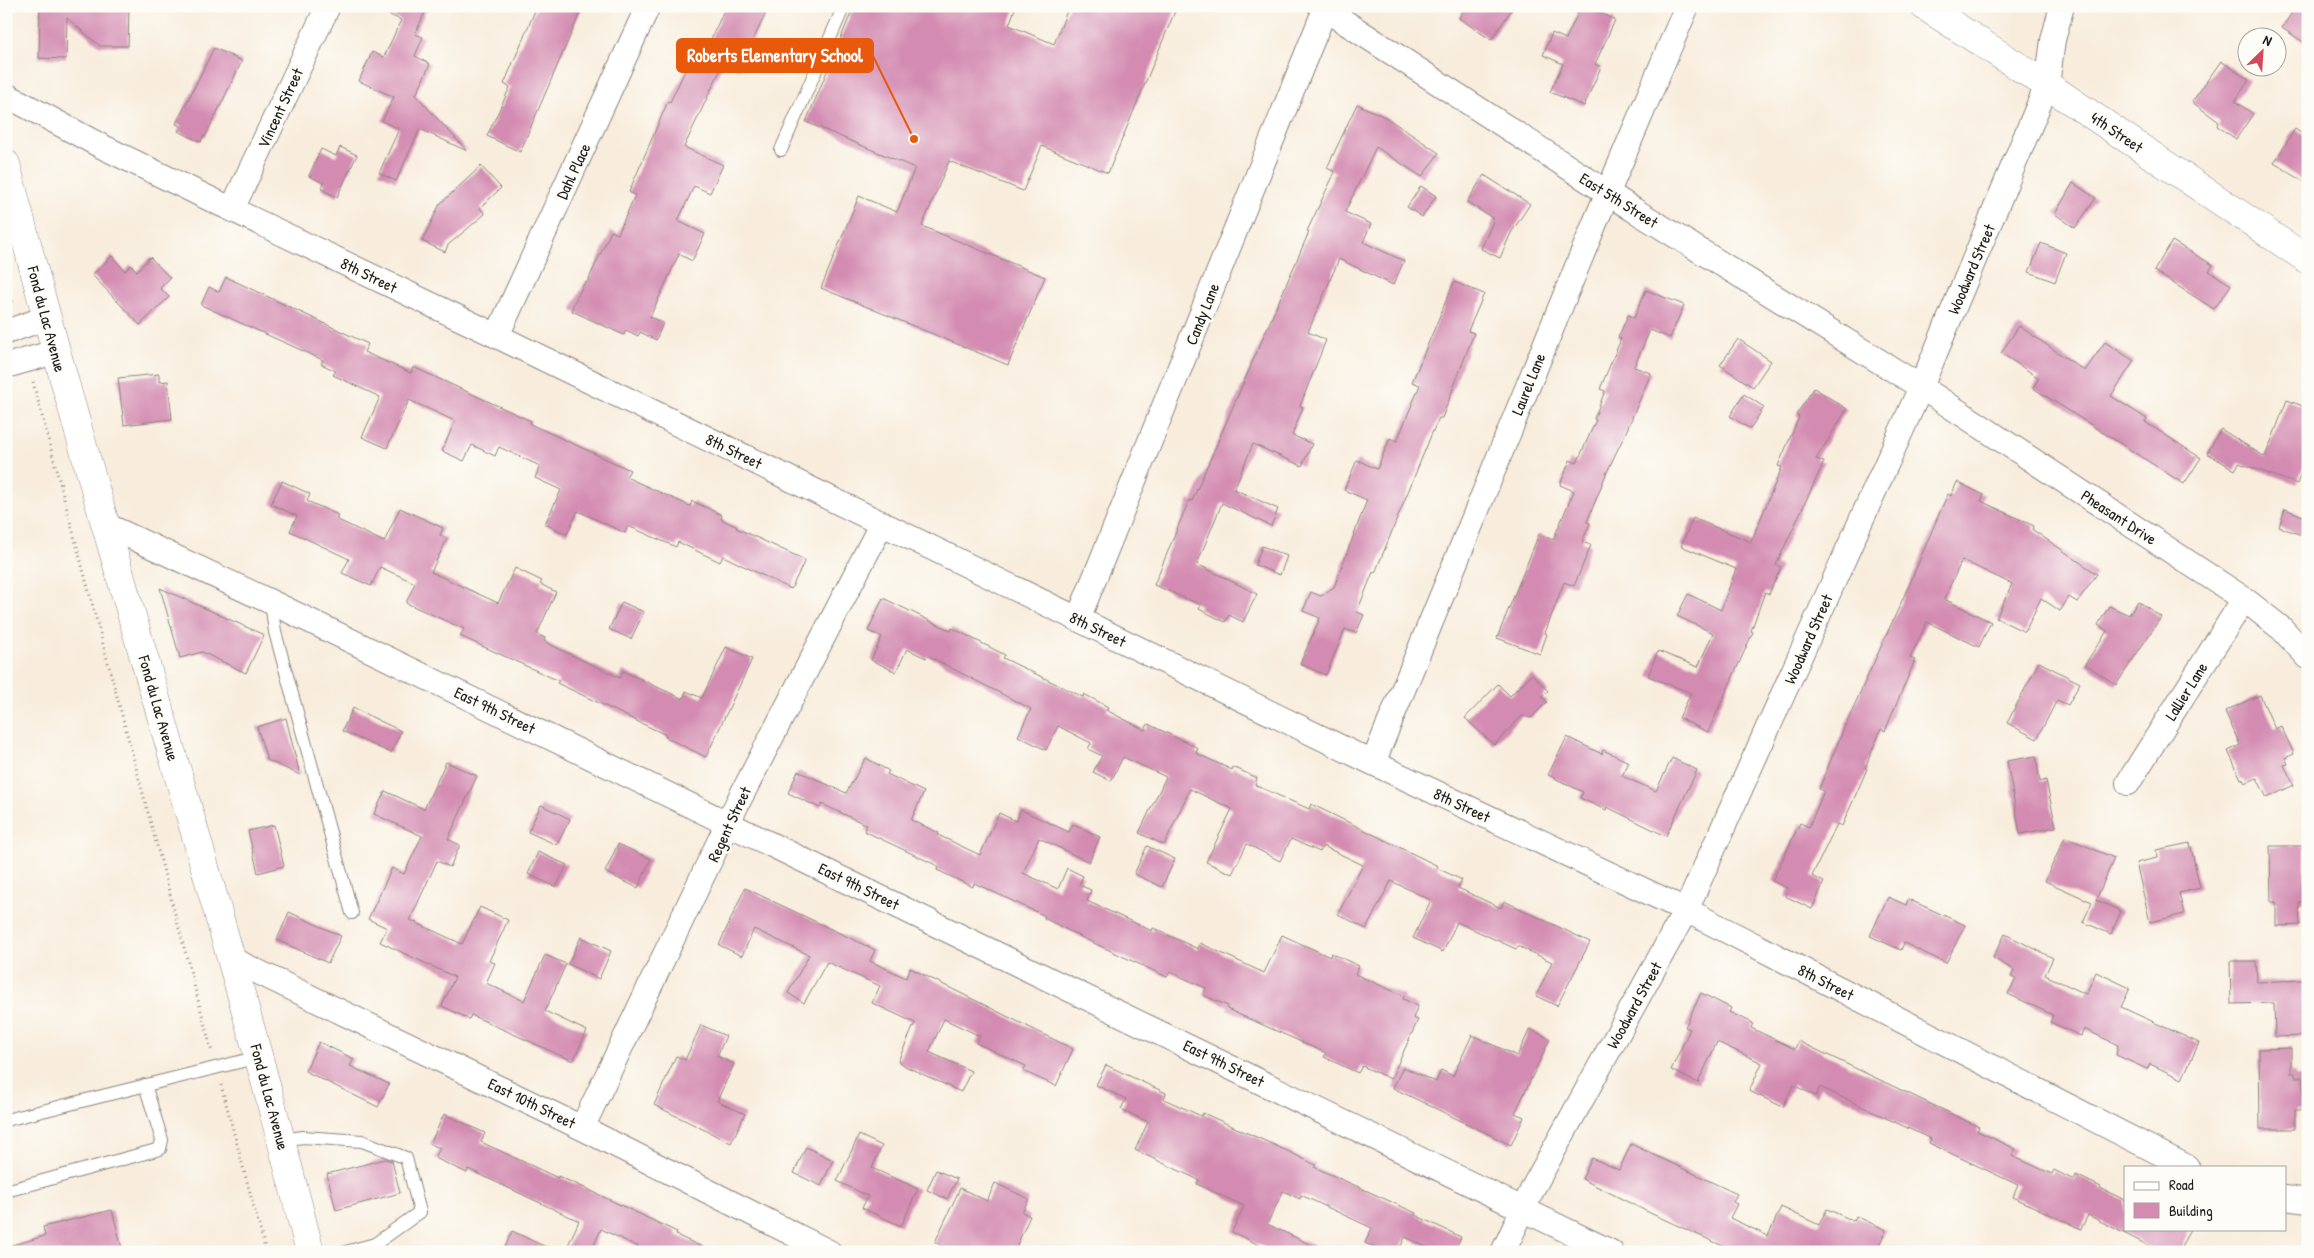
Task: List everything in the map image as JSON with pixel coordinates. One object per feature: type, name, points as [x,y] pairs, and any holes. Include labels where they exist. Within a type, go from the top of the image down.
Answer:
[{"type":"main road","name":"4th Street","points":[[1924,6],[2047,85],[2308,260]]},
{"type":"main road","name":"Fond du Lac Avenue","points":[[6,164],[55,352],[98,494],[232,959],[282,1140],[310,1252]]},
{"type":"street","name":"Vincent Street","points":[[232,209],[328,6]]},
{"type":"street","name":"Dahl Place","points":[[497,336],[648,6]]},
{"type":"street","name":"Laurel Lane","points":[[1373,762],[1607,193],[1687,6]]},
{"type":"street","name":"Woodward Street","points":[[1503,1252],[1539,1177],[1686,910],[1921,387],[2047,85],[2053,40],[2062,6]]},
{"type":"street","name":"East 5th Street","points":[[1323,8],[1607,193],[1921,387]]},
{"type":"street","name":"Candy Lane","points":[[1078,619],[1323,8]]},
{"type":"street","name":"8th Street","points":[[6,95],[99,144],[232,209],[1373,762],[1686,910],[2184,1166]]},
{"type":"street","points":[[13,330],[46,318]]},
{"type":"street","points":[[17,363],[55,352]]},
{"type":"street","name":"Pheasant Drive","points":[[1921,387],[2244,599],[2282,629],[2308,657]]},
{"type":"street","name":"Regent Street","points":[[582,1128],[728,823],[882,523]]},
{"type":"street","name":"East 9th Street","points":[[106,525],[728,823],[1611,1252]]},
{"type":"street","name":"Lallier Lane","points":[[2128,784],[2244,599]]},
{"type":"street","name":"East 10th Street","points":[[232,959],[582,1128],[830,1252]]},
{"type":"street","points":[[2286,1198],[2308,1201]]},
{"type":"lane","points":[[781,150],[844,6]]},
{"type":"lane","points":[[270,602],[275,632],[352,913]]},
{"type":"lane","points":[[6,1120],[259,1057]]},
{"type":"lane","points":[[6,1191],[160,1149],[162,1140],[146,1085]]},
{"type":"lane","points":[[282,1140],[303,1137],[362,1141],[406,1158],[420,1212],[376,1248],[346,1252]]},
{"type":"path","points":[[6,282],[13,330]]},
{"type":"path","points":[[17,363],[266,1252]]},
{"type":"building","points":[[40,6],[129,6],[128,46],[100,46],[67,18],[66,59],[39,58]]},
{"type":"building","points":[[370,6],[428,6],[415,34],[423,37],[415,56],[430,64],[416,95],[467,151],[420,129],[396,181],[379,173],[399,129],[382,121],[394,97],[359,81],[372,52],[384,57],[401,20]]},
{"type":"building","points":[[537,6],[583,6],[520,152],[487,136],[510,87],[504,84]]},
{"type":"building","points":[[726,6],[757,6],[767,11],[739,69],[724,62],[684,147],[723,165],[710,193],[694,186],[678,221],[705,234],[692,261],[679,254],[650,317],[663,323],[656,340],[640,332],[638,336],[626,330],[624,335],[572,311],[573,305],[585,282],[587,283],[611,231],[618,234],[635,195],[629,192],[668,101],[670,102],[697,46],[706,50]]},
{"type":"building","points":[[854,6],[1016,6],[1009,25],[1054,44],[1069,6],[1163,6],[1175,11],[1108,173],[1042,146],[1023,191],[949,161],[922,226],[1045,277],[1008,365],[821,288],[859,196],[897,212],[915,168],[806,122]]},
{"type":"building","points":[[1466,6],[1514,6],[1491,40],[1459,18]]},
{"type":"building","points":[[1581,6],[1586,6],[1615,20],[1595,64],[1601,67],[1584,106],[1550,92],[1563,64],[1543,55],[1552,33],[1566,39]]},
{"type":"building","points":[[2296,6],[2308,6],[2308,45],[2286,31],[2286,28],[2282,28]]},
{"type":"building","points":[[214,48],[242,61],[201,142],[178,131],[181,126],[176,124]]},
{"type":"building","points":[[2221,61],[2236,71],[2236,78],[2246,78],[2249,80],[2235,101],[2253,114],[2236,139],[2217,126],[2219,122],[2192,102]]},
{"type":"building","points":[[1357,104],[1387,118],[1439,153],[1422,177],[1376,147],[1345,212],[1371,224],[1363,242],[1404,261],[1393,285],[1339,259],[1308,332],[1326,340],[1300,406],[1303,407],[1292,435],[1312,444],[1302,466],[1253,444],[1234,489],[1278,509],[1271,526],[1222,503],[1197,564],[1257,594],[1243,622],[1229,615],[1225,622],[1199,609],[1201,605],[1154,585],[1189,500],[1192,501],[1309,232],[1307,231],[1335,172],[1327,168]]},
{"type":"building","points":[[2295,129],[2308,138],[2308,184],[2274,163]]},
{"type":"building","points":[[340,147],[357,155],[337,197],[321,189],[324,183],[309,176],[321,149],[336,156]]},
{"type":"building","points":[[481,166],[501,188],[480,208],[485,214],[448,245],[445,252],[422,241],[440,204]]},
{"type":"building","points":[[1484,175],[1530,204],[1511,233],[1500,258],[1481,249],[1494,219],[1467,202]]},
{"type":"building","points":[[2073,183],[2096,198],[2075,228],[2055,214]]},
{"type":"building","points":[[1421,186],[1436,196],[1422,217],[1407,207]]},
{"type":"building","points":[[2172,241],[2213,265],[2209,271],[2231,285],[2214,309],[2154,271]]},
{"type":"building","points":[[2041,243],[2066,253],[2055,282],[2029,272]]},
{"type":"building","points":[[112,256],[125,271],[131,265],[137,271],[150,257],[170,278],[160,288],[169,297],[140,325],[92,275]]},
{"type":"building","points":[[226,277],[368,344],[364,352],[411,373],[413,367],[531,421],[530,424],[630,470],[626,477],[690,506],[692,501],[722,515],[721,519],[736,528],[805,560],[791,589],[723,556],[720,562],[678,542],[676,547],[628,526],[625,533],[578,511],[567,534],[545,524],[561,490],[535,478],[540,466],[499,447],[495,456],[472,445],[464,461],[442,451],[455,421],[409,400],[387,448],[362,437],[380,397],[333,375],[336,371],[321,364],[323,360],[201,305],[209,287],[219,292]]},
{"type":"building","points":[[1454,282],[1484,294],[1468,331],[1474,333],[1442,418],[1439,418],[1432,433],[1375,573],[1373,572],[1357,612],[1364,615],[1356,633],[1345,629],[1326,675],[1300,664],[1320,618],[1303,611],[1311,592],[1321,596],[1334,587],[1367,500],[1344,490],[1357,460],[1377,469],[1390,438],[1397,441],[1420,385],[1412,382]]},
{"type":"building","points":[[1646,290],[1684,305],[1670,338],[1650,330],[1634,367],[1651,373],[1587,522],[1590,523],[1582,542],[1591,545],[1574,586],[1564,582],[1545,633],[1547,634],[1540,654],[1497,638],[1539,534],[1553,540],[1574,491],[1560,485],[1570,460],[1577,463],[1596,420],[1594,419],[1605,391],[1600,389],[1621,339],[1618,338],[1628,315],[1634,318]]},
{"type":"building","points":[[2019,326],[2085,371],[2105,342],[2134,361],[2111,396],[2147,419],[2145,422],[2201,458],[2184,484],[2033,388],[2039,378],[2001,353]]},
{"type":"building","points":[[1738,339],[1771,361],[1753,387],[1720,365]]},
{"type":"building","points":[[159,374],[159,382],[168,381],[172,419],[124,425],[118,378]]},
{"type":"building","points":[[1814,388],[1847,409],[1816,459],[1824,462],[1776,565],[1781,567],[1769,594],[1765,592],[1751,631],[1753,632],[1708,732],[1679,718],[1691,693],[1648,676],[1658,651],[1698,667],[1713,633],[1677,616],[1688,594],[1721,610],[1736,569],[1681,546],[1693,518],[1751,542],[1782,467],[1778,466],[1799,417],[1796,415]]},
{"type":"building","points":[[1744,394],[1764,407],[1750,429],[1730,416]]},
{"type":"building","points":[[2287,400],[2308,408],[2308,455],[2297,484],[2239,463],[2235,470],[2207,453],[2221,429],[2265,457]]},
{"type":"building","points":[[282,481],[310,494],[307,501],[338,515],[336,519],[384,542],[400,508],[443,528],[440,535],[447,539],[431,572],[498,603],[515,568],[542,581],[540,584],[556,592],[537,634],[545,638],[544,641],[620,678],[623,671],[683,699],[686,691],[702,698],[726,647],[752,659],[706,757],[665,737],[666,735],[557,683],[559,681],[460,636],[464,629],[406,603],[415,583],[380,567],[371,586],[342,573],[349,559],[290,531],[297,516],[271,504]]},
{"type":"building","points":[[1957,482],[1984,495],[1981,501],[2034,526],[2033,530],[2097,574],[2077,602],[2069,597],[2060,611],[2041,598],[2025,632],[1996,618],[2012,584],[1962,560],[1944,599],[1991,622],[1979,647],[1927,622],[1910,658],[1915,660],[1885,731],[1881,729],[1865,768],[1867,769],[1842,826],[1837,824],[1812,876],[1824,882],[1812,909],[1785,896],[1789,889],[1772,881],[1800,823],[1809,827],[1824,791],[1819,789],[1844,728],[1948,494],[1951,496]]},
{"type":"building","points":[[2285,509],[2308,518],[2308,537],[2279,527]]},
{"type":"building","points":[[1262,546],[1287,556],[1280,575],[1255,565]]},
{"type":"building","points":[[160,588],[264,635],[246,673],[202,652],[180,658]]},
{"type":"building","points":[[883,598],[951,631],[952,628],[1005,655],[1003,658],[1083,697],[1084,694],[1108,707],[1106,710],[1145,730],[1148,724],[1198,748],[1196,753],[1232,770],[1233,767],[1257,778],[1255,785],[1309,809],[1311,804],[1438,866],[1437,868],[1462,880],[1458,888],[1501,908],[1504,901],[1590,942],[1557,1006],[1536,996],[1552,962],[1518,946],[1516,949],[1457,922],[1443,952],[1413,938],[1431,900],[1391,881],[1366,929],[1338,914],[1363,865],[1323,846],[1320,852],[1291,839],[1280,861],[1247,844],[1232,874],[1206,862],[1232,809],[1190,789],[1164,845],[1139,833],[1166,777],[1123,757],[1111,781],[1093,772],[1102,756],[1088,749],[1091,743],[1058,726],[1046,750],[1018,736],[1031,709],[928,656],[926,658],[907,649],[896,672],[871,660],[882,637],[868,631]]},
{"type":"building","points":[[2138,601],[2161,617],[2116,685],[2085,664],[2107,631],[2098,625],[2109,606],[2129,615]]},
{"type":"building","points":[[622,602],[644,612],[631,639],[609,629]]},
{"type":"building","points":[[2039,662],[2080,683],[2068,705],[2057,700],[2037,739],[2007,723]]},
{"type":"building","points":[[1532,674],[1548,691],[1542,697],[1547,702],[1531,718],[1522,716],[1494,745],[1465,718],[1498,684],[1510,696]]},
{"type":"building","points":[[2260,695],[2275,729],[2281,726],[2294,754],[2285,758],[2288,764],[2284,765],[2294,785],[2267,798],[2257,778],[2245,783],[2241,779],[2228,751],[2240,745],[2225,711]]},
{"type":"building","points":[[353,708],[401,731],[391,753],[342,731]]},
{"type":"building","points":[[286,718],[300,775],[267,760],[257,727]]},
{"type":"building","points":[[1567,737],[1602,754],[1603,750],[1629,762],[1622,776],[1656,791],[1672,758],[1697,770],[1666,836],[1607,807],[1606,810],[1580,798],[1583,792],[1548,775]]},
{"type":"building","points":[[2036,756],[2040,782],[2046,780],[2056,827],[2020,834],[2007,761]]},
{"type":"building","points":[[866,758],[889,771],[887,774],[924,792],[911,820],[980,855],[999,813],[1016,821],[1021,810],[1069,832],[1073,824],[1100,837],[1089,862],[1039,838],[1023,873],[1058,889],[1067,868],[1083,876],[1079,885],[1091,890],[1087,901],[1152,931],[1153,928],[1198,949],[1200,943],[1264,973],[1282,935],[1330,957],[1331,953],[1359,966],[1355,974],[1404,996],[1403,999],[1418,1006],[1413,1018],[1418,1020],[1391,1079],[1362,1066],[1358,1073],[1324,1057],[1326,1053],[1227,1009],[1228,1006],[1203,995],[1206,988],[1170,972],[1167,977],[1083,938],[1044,918],[1045,916],[974,883],[973,887],[937,870],[938,866],[864,831],[867,825],[822,804],[820,808],[788,793],[798,771],[846,793]]},
{"type":"building","points":[[446,762],[477,776],[448,839],[460,845],[450,867],[437,861],[410,920],[462,944],[480,907],[508,920],[489,961],[495,963],[486,983],[524,1001],[545,955],[566,964],[545,1011],[587,1031],[573,1061],[471,1015],[469,1019],[442,1006],[455,977],[380,942],[387,928],[368,919],[392,868],[404,874],[422,836],[374,814],[385,791],[424,809]]},
{"type":"building","points":[[541,805],[570,819],[557,845],[528,832]]},
{"type":"building","points":[[274,825],[284,866],[258,873],[248,831]]},
{"type":"building","points":[[2065,837],[2114,858],[2096,900],[2121,911],[2111,934],[2083,922],[2092,902],[2045,881]]},
{"type":"building","points":[[2190,843],[2200,888],[2179,893],[2184,914],[2150,922],[2136,863],[2157,858],[2156,850]]},
{"type":"building","points":[[618,844],[651,859],[638,888],[605,872]]},
{"type":"building","points":[[1147,846],[1175,859],[1162,887],[1134,874]]},
{"type":"building","points":[[2270,846],[2305,846],[2305,902],[2299,902],[2300,925],[2276,926],[2276,902],[2271,902]]},
{"type":"building","points":[[538,852],[567,865],[556,887],[528,874]]},
{"type":"building","points":[[745,888],[875,950],[870,961],[906,978],[910,968],[1073,1049],[1056,1086],[1023,1071],[1026,1066],[976,1043],[980,1036],[944,1019],[929,1052],[971,1071],[961,1092],[907,1067],[898,1061],[915,1023],[872,1003],[880,986],[827,962],[804,1003],[788,993],[809,955],[754,929],[742,956],[719,945]]},
{"type":"building","points":[[1888,897],[1906,905],[1908,899],[1965,925],[1946,963],[1904,943],[1901,950],[1870,936]]},
{"type":"building","points":[[289,912],[341,936],[328,963],[277,940]]},
{"type":"building","points":[[2005,934],[2053,958],[2045,975],[2086,994],[2096,972],[2130,988],[2121,1007],[2199,1043],[2182,1079],[2150,1064],[2147,1069],[2116,1055],[2118,1045],[2084,1029],[2081,1036],[2050,1022],[2053,1015],[2008,994],[2016,979],[2011,977],[2014,970],[1993,958]]},
{"type":"building","points":[[581,937],[611,951],[599,979],[568,964]]},
{"type":"building","points":[[2230,961],[2256,961],[2257,982],[2303,980],[2305,1036],[2275,1037],[2274,1003],[2231,1004]]},
{"type":"building","points":[[1701,993],[1731,1008],[1729,1012],[1753,1023],[1751,1028],[1795,1049],[1798,1041],[1979,1127],[1977,1131],[2016,1149],[2012,1156],[2052,1174],[2054,1170],[2074,1180],[2076,1175],[2124,1200],[2124,1230],[2190,1230],[2179,1252],[2161,1252],[2088,1215],[2081,1229],[2013,1197],[2018,1185],[1929,1143],[1931,1139],[1820,1087],[1816,1096],[1793,1085],[1783,1107],[1749,1091],[1762,1063],[1717,1042],[1698,1083],[1671,1070],[1690,1029],[1685,1027]]},
{"type":"building","points":[[701,1025],[726,1036],[717,1056],[734,1064],[717,1101],[745,1114],[731,1143],[654,1105],[676,1056],[685,1060]]},
{"type":"building","points":[[1530,1029],[1550,1039],[1515,1113],[1524,1117],[1511,1145],[1393,1088],[1403,1067],[1436,1082],[1441,1070],[1453,1076],[1472,1035],[1517,1056]]},
{"type":"building","points":[[319,1042],[354,1059],[350,1066],[389,1084],[378,1107],[305,1071]]},
{"type":"building","points":[[2291,1048],[2291,1073],[2295,1073],[2295,1077],[2303,1077],[2303,1110],[2295,1110],[2295,1129],[2260,1129],[2259,1049]]},
{"type":"building","points":[[1106,1065],[1166,1093],[1164,1099],[1201,1116],[1203,1113],[1285,1150],[1316,1165],[1314,1167],[1416,1213],[1415,1215],[1461,1237],[1454,1252],[1437,1252],[1405,1237],[1398,1252],[1384,1252],[1365,1243],[1372,1228],[1301,1195],[1300,1199],[1283,1191],[1267,1224],[1326,1252],[1274,1252],[1232,1232],[1244,1206],[1197,1184],[1199,1180],[1135,1150],[1148,1122],[1121,1109],[1126,1099],[1096,1085]]},
{"type":"building","points":[[444,1114],[485,1133],[481,1142],[558,1178],[558,1176],[587,1189],[677,1232],[676,1235],[713,1252],[649,1252],[601,1229],[591,1252],[565,1252],[579,1221],[468,1169],[467,1173],[435,1158],[440,1148],[430,1144]]},
{"type":"building","points":[[859,1135],[882,1146],[872,1168],[918,1189],[901,1226],[862,1208],[868,1196],[837,1181]]},
{"type":"building","points":[[1631,1144],[1737,1194],[1733,1202],[1737,1204],[1730,1218],[1768,1236],[1781,1207],[1819,1225],[1827,1209],[1854,1221],[1856,1216],[1886,1230],[1876,1252],[1736,1252],[1650,1213],[1582,1179],[1592,1158],[1619,1170]]},
{"type":"building","points":[[806,1147],[833,1160],[821,1186],[794,1173]]},
{"type":"building","points":[[385,1159],[392,1161],[400,1193],[336,1210],[327,1174]]},
{"type":"building","points":[[936,1170],[957,1179],[947,1199],[927,1190]]},
{"type":"building","points":[[995,1183],[1029,1199],[1022,1212],[1030,1216],[1014,1252],[955,1252],[935,1242],[960,1188],[987,1201]]},
{"type":"building","points":[[112,1210],[123,1252],[10,1252],[9,1246],[45,1236],[43,1227]]},
{"type":"building","points":[[512,1231],[556,1252],[503,1252]]},
{"type":"place","name":"Roberts Elementary School","points":[[914,139]]}]
